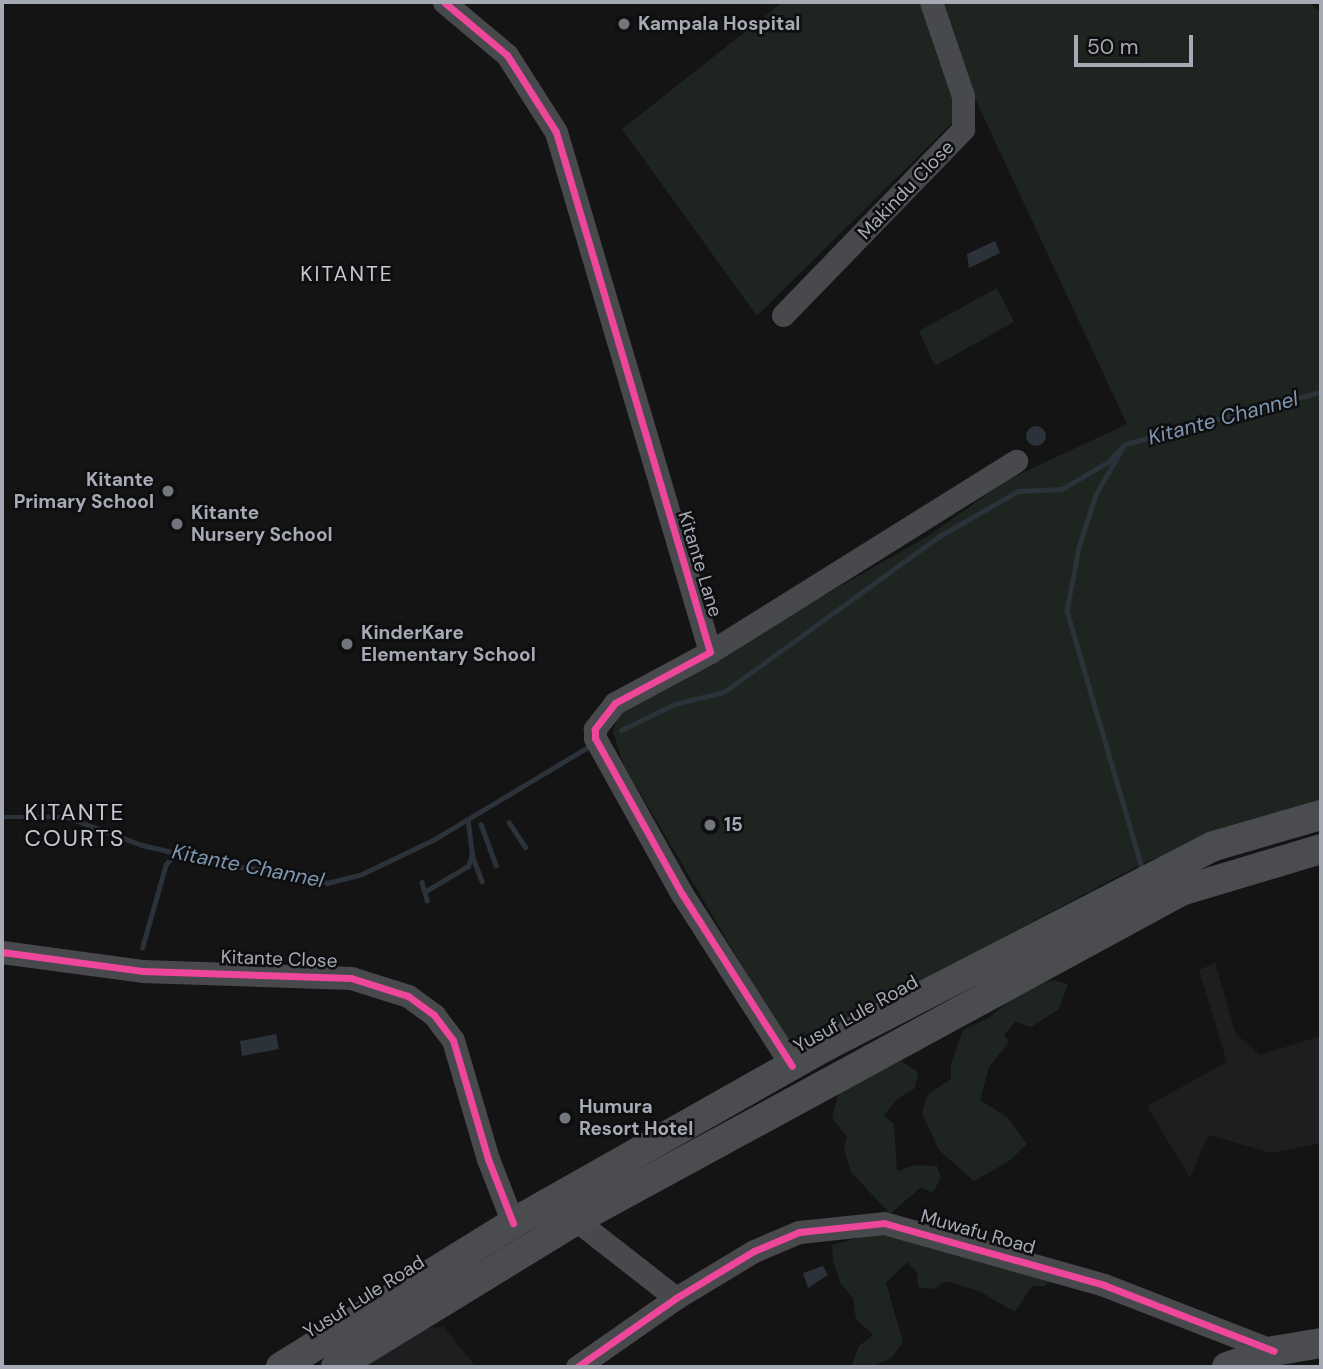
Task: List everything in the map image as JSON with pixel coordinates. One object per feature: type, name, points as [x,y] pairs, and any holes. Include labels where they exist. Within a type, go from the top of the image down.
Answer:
[{"type":"main road","name":"Yusuf Lule Road","points":[[336,1367],[411,1302],[513,1223],[792,1066],[1164,870],[1224,843],[1321,815]]},
{"type":"main road","name":"Yusuf Lule Road","points":[[281,1367],[576,1220],[1181,891],[1321,849]]},
{"type":"main road","points":[[1227,1367],[1274,1351],[1319,1346]]},
{"type":"street","name":"Makindu Close","points":[[783,315],[962,129],[963,96],[931,2]]},
{"type":"street","name":"Kitante Lane","points":[[448,4],[507,55],[556,132],[710,652]]},
{"type":"street","points":[[792,1066],[682,894],[596,738],[595,729],[615,703],[710,652],[1016,461]]},
{"type":"street","name":"Kitante Close","points":[[2,952],[142,971],[351,978],[408,996],[434,1016],[453,1040],[488,1159],[513,1223]]},
{"type":"street","points":[[576,1220],[676,1298]]},
{"type":"street","name":"Muwafu Road","points":[[577,1367],[676,1298],[754,1251],[799,1232],[884,1223],[1104,1285],[1274,1351]]},
{"type":"shaded area","points":[[783,2],[1309,2],[1321,13],[1321,803],[1241,824],[1141,864],[792,1050],[624,766],[613,732],[618,714],[928,536],[1007,480],[1127,424],[938,19],[962,113],[757,316],[622,129]]},
{"type":"shaded area","points":[[995,241],[1000,253],[969,268],[967,254]]},
{"type":"shaded area","points":[[997,288],[1014,322],[935,366],[919,331]]},
{"type":"shaded area","points":[[1036,426],[1043,429],[1046,436],[1043,443],[1036,446],[1029,443],[1026,436],[1029,429]]},
{"type":"shaded area","points":[[1215,963],[1236,1034],[1260,1055],[1321,1036],[1321,1143],[1272,1153],[1208,1135],[1190,1178],[1147,1106],[1227,1062],[1199,970]]},
{"type":"shaded area","points":[[1053,980],[1068,984],[1059,1009],[1031,1027],[1015,1022],[1004,1035],[1009,1042],[989,1067],[980,1100],[1007,1117],[1027,1144],[1009,1161],[974,1181],[939,1150],[922,1113],[927,1095],[951,1079],[951,1064],[963,1030],[990,1017],[1023,990]]},
{"type":"shaded area","points":[[276,1034],[279,1049],[242,1056],[240,1041]]},
{"type":"shaded area","points":[[901,1061],[918,1072],[915,1088],[896,1100],[884,1115],[894,1124],[897,1171],[916,1165],[937,1166],[941,1178],[933,1192],[920,1188],[890,1214],[851,1172],[844,1149],[847,1137],[832,1118],[840,1089]]},
{"type":"shaded area","points":[[888,1230],[1054,1278],[1044,1286],[1032,1286],[1015,1312],[979,1291],[946,1281],[933,1289],[918,1287],[917,1273],[907,1262],[886,1283],[903,1342],[892,1357],[872,1367],[851,1367],[859,1346],[873,1335],[856,1319],[853,1298],[841,1284],[833,1261],[832,1245]]},
{"type":"shaded area","points":[[823,1266],[828,1275],[808,1288],[803,1273]]},
{"type":"shaded area","points":[[444,1327],[476,1367],[362,1367],[423,1328]]},
{"type":"waterway","name":"Kitante Channel","points":[[1125,444],[1321,392]]},
{"type":"waterway","points":[[621,730],[675,704],[724,692],[938,537],[1018,491],[1062,489],[1108,462],[1125,444]]},
{"type":"waterway","points":[[1123,448],[1096,495],[1079,547],[1067,611],[1141,864]]},
{"type":"waterway","name":"Kitante Channel","points":[[2,817],[67,817],[142,845],[232,866],[307,874],[327,883],[362,874],[435,839],[590,746]]},
{"type":"waterway","points":[[426,891],[468,866],[472,855],[468,821]]},
{"type":"waterway","points":[[509,822],[525,847]]},
{"type":"waterway","points":[[481,824],[496,865]]},
{"type":"waterway","points":[[142,948],[166,864],[177,852]]},
{"type":"waterway","points":[[472,855],[482,881]]},
{"type":"waterway","points":[[422,882],[427,900]]},
{"type":"cycle path","points":[[444,2],[507,55],[556,132],[710,652],[615,703],[595,729],[595,738],[682,894],[792,1066]]},
{"type":"cycle path","points":[[2,952],[142,971],[351,978],[408,996],[434,1015],[453,1040],[488,1159],[513,1223]]},
{"type":"cycle path","points":[[577,1367],[676,1298],[754,1251],[799,1232],[884,1223],[1104,1285],[1274,1351]]},
{"type":"place","name":"Kampala Hospital","points":[[624,24]]},
{"type":"place","name":"Kitante Primary School","points":[[168,491]]},
{"type":"place","name":"Kitante Nursery School","points":[[177,524]]},
{"type":"place","name":"KinderKare Elementary School","points":[[347,644]]},
{"type":"place","name":"15","points":[[710,825]]},
{"type":"place","name":"Humura Resort Hotel","points":[[565,1118]]},
{"type":"district","name":"KITANTE","points":[[347,274]]},
{"type":"district","name":"KITANTE COURTS","points":[[75,825]]}]
